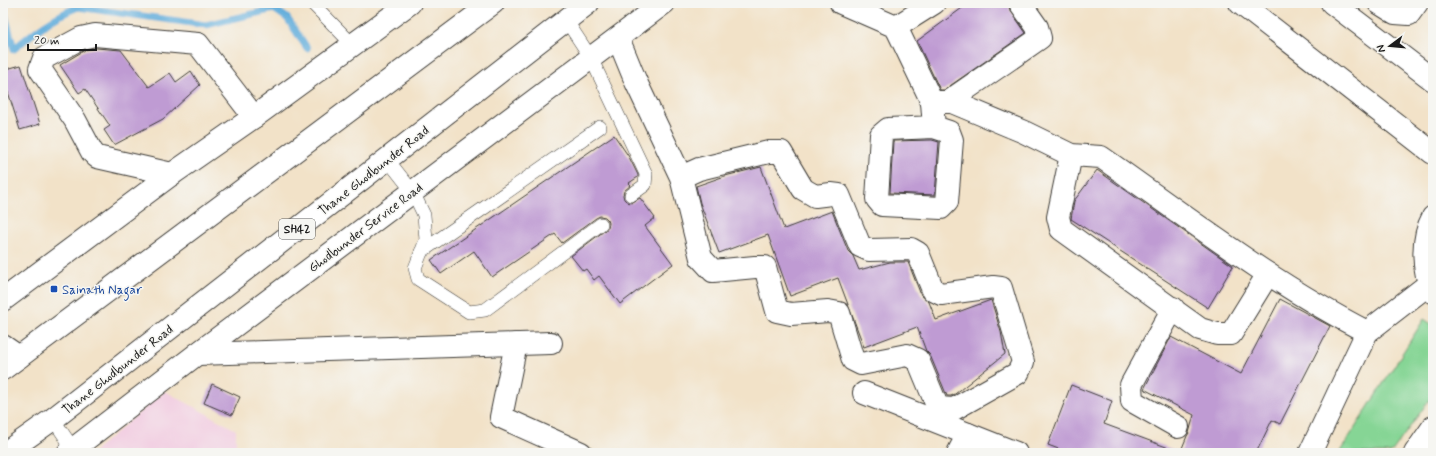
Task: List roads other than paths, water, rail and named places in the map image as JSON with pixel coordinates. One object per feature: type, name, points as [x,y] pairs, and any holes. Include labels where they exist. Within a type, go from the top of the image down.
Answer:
[{"type":"street","points":[[3,300],[172,174],[254,117],[410,3]]},
{"type":"street","points":[[8,357],[493,3]]},
{"type":"street","name":"Thane Ghodbunder Road","points":[[5,453],[53,419],[588,3]]},
{"type":"street","name":"Ghodbunder Service Road","points":[[72,452],[197,354],[664,3]]},
{"type":"street","points":[[841,3],[896,27],[941,101],[1024,132],[1071,154],[1101,157],[1268,274],[1367,332]]},
{"type":"street","points":[[896,27],[934,3]]},
{"type":"street","points":[[934,127],[941,101],[1040,38],[1037,27],[1020,3]]},
{"type":"street","points":[[1240,3],[1433,153]]},
{"type":"street","points":[[1332,3],[1433,80]]},
{"type":"street","points":[[1379,3],[1395,13],[1409,14],[1417,3]]},
{"type":"street","points":[[172,174],[96,157],[75,120],[40,69],[44,58],[81,38],[95,34],[198,44],[254,117]]},
{"type":"street","points":[[618,38],[636,82],[681,177],[701,258],[713,271],[755,266],[765,267],[777,311],[791,314],[828,311],[839,313],[854,360],[861,364],[907,355],[918,360],[938,408],[954,409],[1018,373],[1023,362],[1001,288],[993,287],[941,294],[933,290],[918,253],[911,249],[869,250],[860,246],[839,195],[831,194],[815,196],[803,189],[781,152],[770,152],[699,169],[681,177]]},
{"type":"street","points":[[934,127],[949,132],[952,140],[947,202],[942,208],[882,205],[876,199],[881,135],[888,129],[934,127]]},
{"type":"street","points":[[1071,154],[1058,217],[1061,229],[1200,329],[1217,334],[1231,334],[1268,274]]},
{"type":"street","points":[[1310,453],[1367,332],[1431,288],[1424,254],[1429,225],[1433,217]]},
{"type":"street","points":[[1172,308],[1131,385],[1132,401],[1178,427]]},
{"type":"street","points":[[197,354],[551,343]]},
{"type":"street","points":[[516,344],[501,418],[581,453]]},
{"type":"street","points":[[864,393],[1016,453]]},
{"type":"street","points":[[1414,453],[1433,427]]},
{"type":"street","points":[[958,453],[968,434]]},
{"type":"lane","points":[[312,3],[352,45]]},
{"type":"lane","points":[[566,20],[591,58],[646,174],[645,185],[632,195]]},
{"type":"lane","points":[[421,252],[600,127]]},
{"type":"lane","points":[[387,159],[413,192],[424,215],[426,240],[414,268],[418,279],[469,312],[485,310],[601,224]]},
{"type":"lane","points":[[53,419],[72,452]]},
{"type":"waterway","points":[[3,8],[14,49],[44,25],[60,15],[78,7],[206,25],[274,9],[287,18],[307,48]]},
{"type":"place","name":"Sainath Nagar","points":[[54,289]]}]
